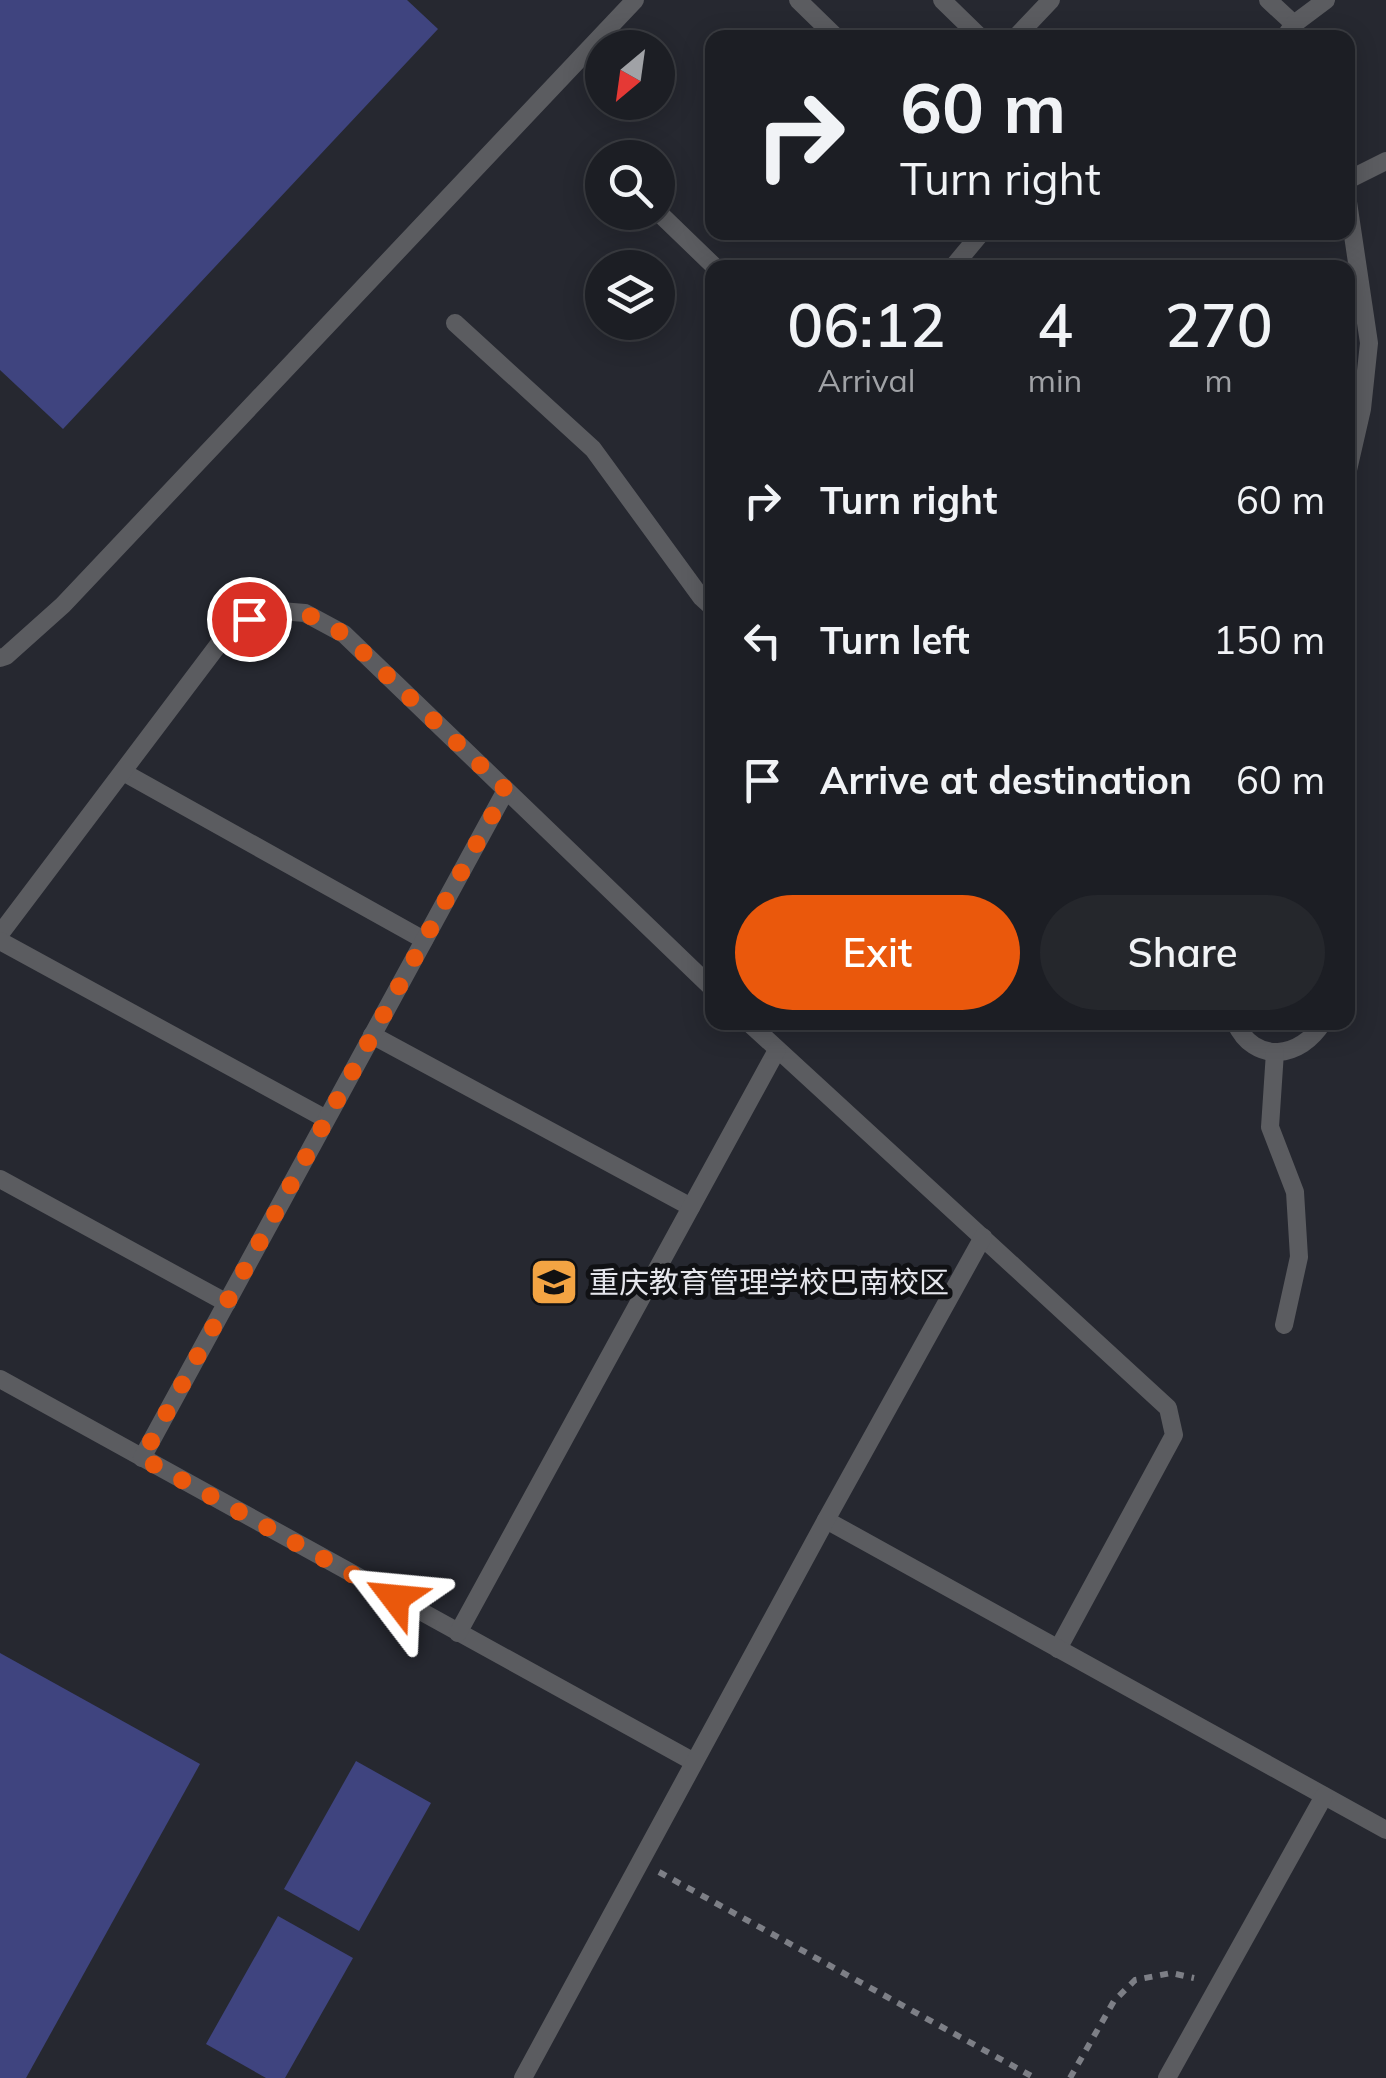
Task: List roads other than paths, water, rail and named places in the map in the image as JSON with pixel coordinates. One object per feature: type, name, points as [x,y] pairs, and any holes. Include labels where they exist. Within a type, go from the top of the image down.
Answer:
[{"type":"lane","points":[[0,658],[63,605],[636,0]]},
{"type":"lane","points":[[798,0],[830,30]]},
{"type":"lane","points":[[942,0],[973,30]]},
{"type":"lane","points":[[1023,30],[1051,0]]},
{"type":"lane","points":[[1268,0],[1288,30]]},
{"type":"lane","points":[[1290,30],[1326,0]]},
{"type":"lane","points":[[1355,176],[1386,161]]},
{"type":"lane","points":[[675,228],[708,260]]},
{"type":"lane","points":[[959,260],[975,240]]},
{"type":"lane","points":[[1354,240],[1369,344],[1355,406]]},
{"type":"lane","points":[[454,323],[593,450],[705,600]]},
{"type":"lane","points":[[326,1119],[0,938],[231,628],[268,610],[305,613],[344,634],[705,981]]},
{"type":"lane","points":[[123,772],[424,940]]},
{"type":"lane","points":[[142,1458],[506,790]]},
{"type":"lane","points":[[756,1030],[1168,1408],[1174,1435],[1058,1649]]},
{"type":"lane","points":[[1240,1030],[1260,1049],[1275,1052],[1304,1046],[1318,1030]]},
{"type":"lane","points":[[372,1034],[690,1207]]},
{"type":"lane","points":[[458,1633],[776,1050]]},
{"type":"lane","points":[[1275,1052],[1270,1127],[1295,1192],[1299,1257],[1284,1326]]},
{"type":"lane","points":[[0,1178],[227,1302]]},
{"type":"lane","points":[[523,2078],[983,1238]]},
{"type":"lane","points":[[0,1380],[694,1762]]},
{"type":"lane","points":[[826,1520],[1386,1830]]},
{"type":"lane","points":[[1167,2078],[1324,1796]]},
{"type":"place","name":"重庆教育管理学校巴南校区","points":[[554,1282]]}]
